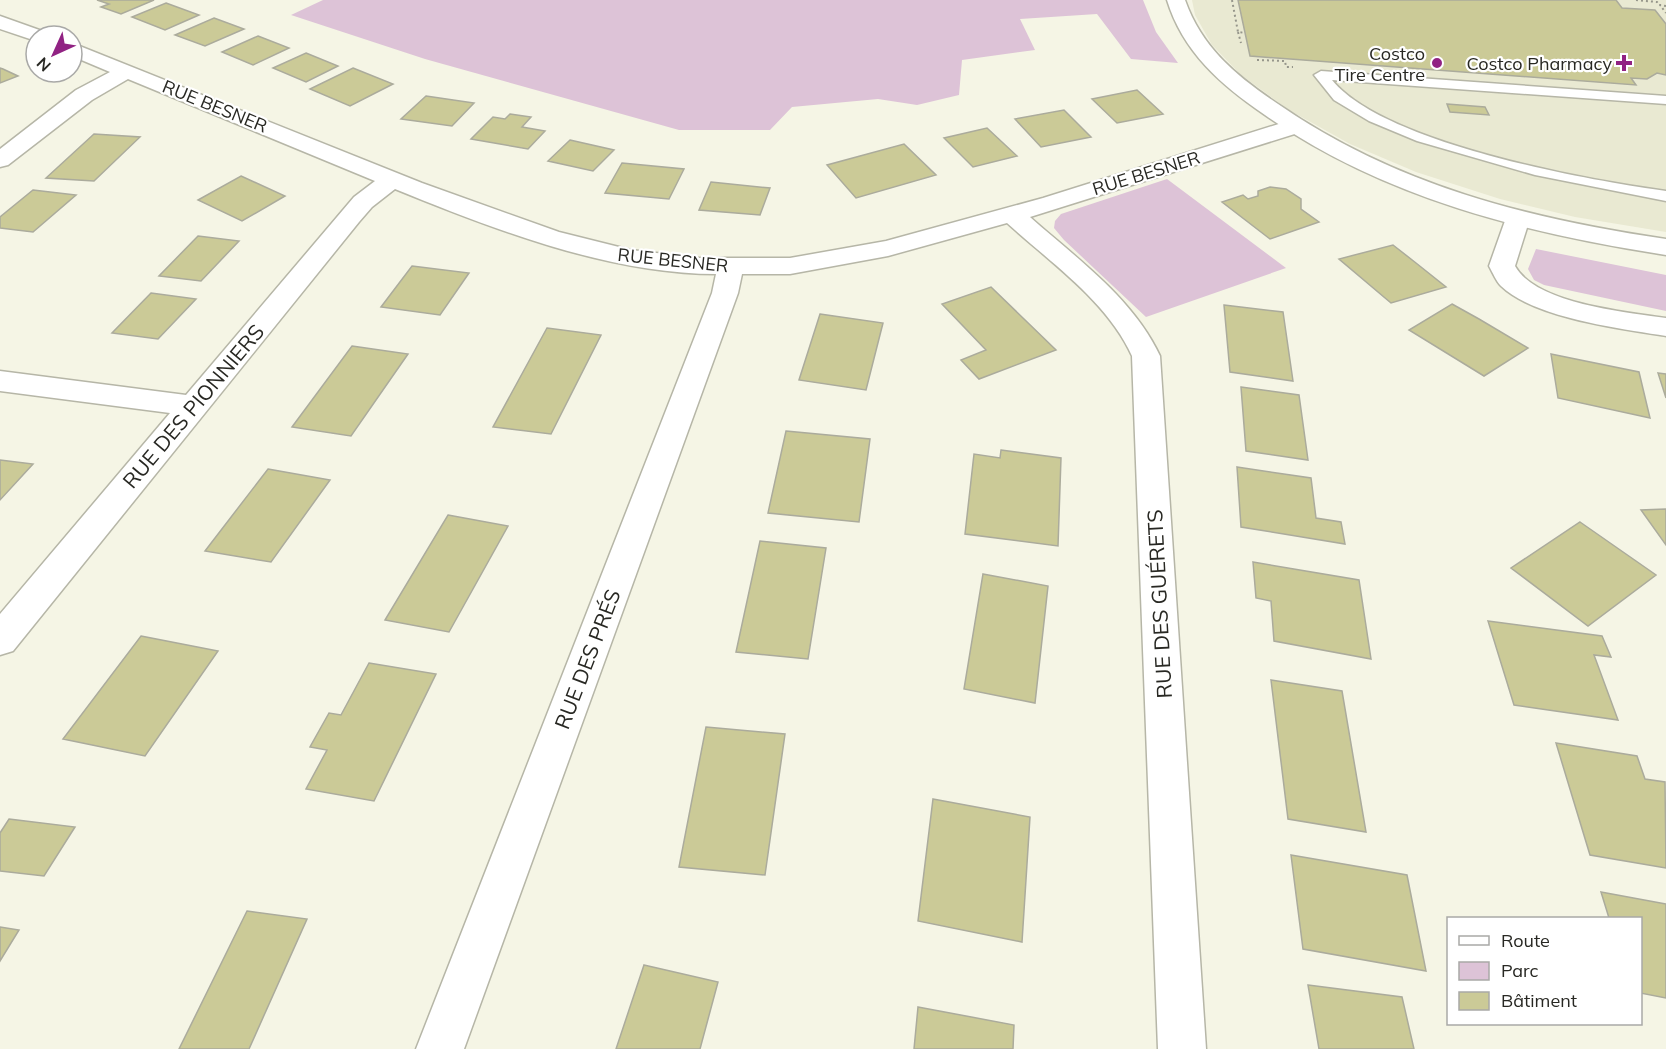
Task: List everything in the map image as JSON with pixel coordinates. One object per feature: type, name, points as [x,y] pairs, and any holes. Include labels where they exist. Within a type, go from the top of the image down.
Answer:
[{"type":"street","points":[[1176,0],[1189,33],[1213,64],[1240,88],[1293,127],[1334,151],[1404,182],[1518,218],[1578,232],[1666,247]]},
{"type":"street","points":[[0,22],[24,31]]},
{"type":"street","name":"RUE BESNER","points":[[84,54],[392,179],[578,246],[654,261],[730,267],[790,266],[844,258],[938,236],[1293,127]]},
{"type":"street","points":[[0,160],[84,95],[128,71]]},
{"type":"street","name":"RUE DES PIONNIERS","points":[[0,640],[350,217],[363,202],[392,179]]},
{"type":"street","name":"RUE DES GUÉRETS","points":[[1012,214],[1121,315],[1141,340],[1146,356],[1182,1049]]},
{"type":"street","points":[[1518,218],[1502,266],[1508,280],[1514,286],[1534,296],[1567,306],[1666,327]]},
{"type":"street","name":"RUE DES PRÉS","points":[[440,1049],[721,304],[730,267]]},
{"type":"street","points":[[0,381],[193,406]]},
{"type":"lane","points":[[1490,74],[1496,88]]},
{"type":"lane","points":[[1321,75],[1666,100]]},
{"type":"lane","points":[[1321,75],[1328,89],[1344,100],[1395,127],[1451,148],[1575,182],[1666,195]]},
{"type":"path","points":[[1232,0],[1243,50]]},
{"type":"path","points":[[1636,0],[1657,2],[1666,13]]},
{"type":"path","points":[[1660,5],[1666,6]]},
{"type":"path","points":[[1238,32],[1245,33]]},
{"type":"path","points":[[1255,59],[1285,61],[1286,66],[1303,68],[1321,75]]},
{"type":"shaded area","points":[[1192,0],[1666,0],[1666,232],[1575,217],[1500,199],[1416,172],[1350,144],[1289,110],[1241,75],[1212,45],[1195,15]]},
{"type":"green space","points":[[323,0],[1143,0],[1156,32],[1178,63],[1131,59],[1097,14],[1020,19],[1035,50],[962,60],[959,95],[917,105],[878,99],[792,107],[770,130],[679,130],[425,59],[291,15]]},
{"type":"green space","points":[[1167,179],[1286,268],[1146,317],[1054,228],[1055,221],[1061,214]]},
{"type":"green space","points":[[1536,249],[1666,275],[1666,311],[1544,285],[1534,280],[1528,269]]},
{"type":"building","points":[[97,0],[154,0],[121,14],[101,7],[109,4]]},
{"type":"building","points":[[1238,0],[1616,0],[1622,8],[1655,10],[1666,24],[1666,75],[1657,73],[1647,79],[1631,78],[1636,85],[1250,56]]},
{"type":"building","points":[[166,3],[199,15],[165,30],[132,17]]},
{"type":"building","points":[[214,18],[244,29],[205,46],[175,35]]},
{"type":"building","points":[[258,36],[289,48],[253,65],[222,52]]},
{"type":"building","points":[[306,53],[338,66],[306,82],[273,68]]},
{"type":"building","points":[[0,68],[3,69],[18,76],[0,83]]},
{"type":"building","points":[[353,68],[393,84],[350,106],[310,89]]},
{"type":"building","points":[[1137,90],[1163,114],[1117,123],[1092,99]]},
{"type":"building","points":[[426,96],[474,103],[452,126],[401,119]]},
{"type":"building","points":[[1447,104],[1485,107],[1489,115],[1450,112]]},
{"type":"building","points":[[1064,110],[1091,137],[1041,147],[1015,119]]},
{"type":"building","points":[[510,114],[531,117],[522,127],[545,131],[528,149],[471,139],[493,117],[505,119]]},
{"type":"building","points":[[987,128],[1017,156],[973,167],[944,138]]},
{"type":"building","points":[[94,134],[140,137],[94,181],[46,178]]},
{"type":"building","points":[[570,140],[614,150],[593,171],[548,161]]},
{"type":"building","points":[[904,144],[936,175],[856,198],[827,165]]},
{"type":"building","points":[[622,163],[684,169],[669,199],[605,193]]},
{"type":"building","points":[[241,176],[285,196],[242,221],[198,200]]},
{"type":"building","points":[[711,182],[770,188],[760,215],[699,210]]},
{"type":"building","points":[[1270,187],[1286,189],[1301,199],[1301,209],[1319,222],[1270,239],[1222,202],[1243,195],[1248,199],[1258,196],[1258,191]]},
{"type":"building","points":[[33,190],[76,195],[33,232],[0,228],[0,217]]},
{"type":"building","points":[[198,236],[239,241],[201,281],[159,276]]},
{"type":"building","points":[[1393,245],[1446,287],[1391,303],[1339,259]]},
{"type":"building","points":[[412,266],[469,273],[440,315],[381,307]]},
{"type":"building","points":[[991,287],[1056,350],[979,379],[961,360],[986,350],[942,304]]},
{"type":"building","points":[[151,293],[196,299],[158,339],[112,333]]},
{"type":"building","points":[[1452,304],[1528,348],[1484,376],[1409,330]]},
{"type":"building","points":[[1224,305],[1283,312],[1293,381],[1230,372]]},
{"type":"building","points":[[820,314],[883,323],[866,390],[799,380]]},
{"type":"building","points":[[547,328],[601,335],[551,434],[493,427]]},
{"type":"building","points":[[352,346],[408,354],[351,436],[292,427]]},
{"type":"building","points":[[1551,354],[1639,372],[1650,418],[1558,398]]},
{"type":"building","points":[[1658,373],[1666,374],[1666,398]]},
{"type":"building","points":[[1241,387],[1299,395],[1308,460],[1246,451]]},
{"type":"building","points":[[786,431],[870,439],[859,522],[768,513]]},
{"type":"building","points":[[1001,450],[1061,458],[1058,546],[965,534],[974,454],[1000,458]]},
{"type":"building","points":[[0,460],[33,464],[0,500]]},
{"type":"building","points":[[1237,467],[1311,478],[1316,518],[1341,522],[1345,544],[1241,527]]},
{"type":"building","points":[[268,469],[330,480],[271,562],[205,551]]},
{"type":"building","points":[[1666,509],[1666,545],[1641,510]]},
{"type":"building","points":[[448,515],[508,526],[449,632],[385,620]]},
{"type":"building","points":[[1580,522],[1656,575],[1588,626],[1511,568]]},
{"type":"building","points":[[760,541],[826,548],[808,659],[736,652]]},
{"type":"building","points":[[1253,562],[1359,580],[1371,659],[1274,641],[1271,601],[1256,598]]},
{"type":"building","points":[[983,574],[1048,586],[1035,703],[964,689]]},
{"type":"building","points":[[1488,621],[1602,636],[1611,657],[1594,655],[1618,720],[1514,705]]},
{"type":"building","points":[[141,636],[218,651],[145,756],[63,739]]},
{"type":"building","points":[[369,663],[436,674],[374,801],[306,789],[327,750],[310,747],[329,713],[341,715]]},
{"type":"building","points":[[1271,680],[1342,691],[1366,832],[1288,819]]},
{"type":"building","points":[[706,727],[785,734],[765,875],[679,867]]},
{"type":"building","points":[[1556,743],[1637,756],[1645,779],[1665,782],[1666,868],[1590,855]]},
{"type":"building","points":[[933,799],[1030,817],[1022,942],[918,921]]},
{"type":"building","points":[[9,819],[75,827],[44,876],[0,871],[0,833]]},
{"type":"building","points":[[1291,855],[1407,875],[1426,971],[1303,949]]},
{"type":"building","points":[[1601,892],[1666,904],[1666,998],[1642,993],[1642,917],[1609,917]]},
{"type":"building","points":[[247,911],[307,919],[249,1049],[179,1049]]},
{"type":"building","points":[[0,927],[19,930],[0,961]]},
{"type":"building","points":[[644,965],[718,982],[700,1049],[616,1049]]},
{"type":"building","points":[[1308,985],[1402,997],[1414,1049],[1319,1049]]},
{"type":"building","points":[[918,1007],[1014,1025],[1013,1049],[914,1049]]},
{"type":"place","name":"Costco Tire Centre","points":[[1437,63]]},
{"type":"place","name":"Costco Pharmacy","points":[[1624,63]]}]
